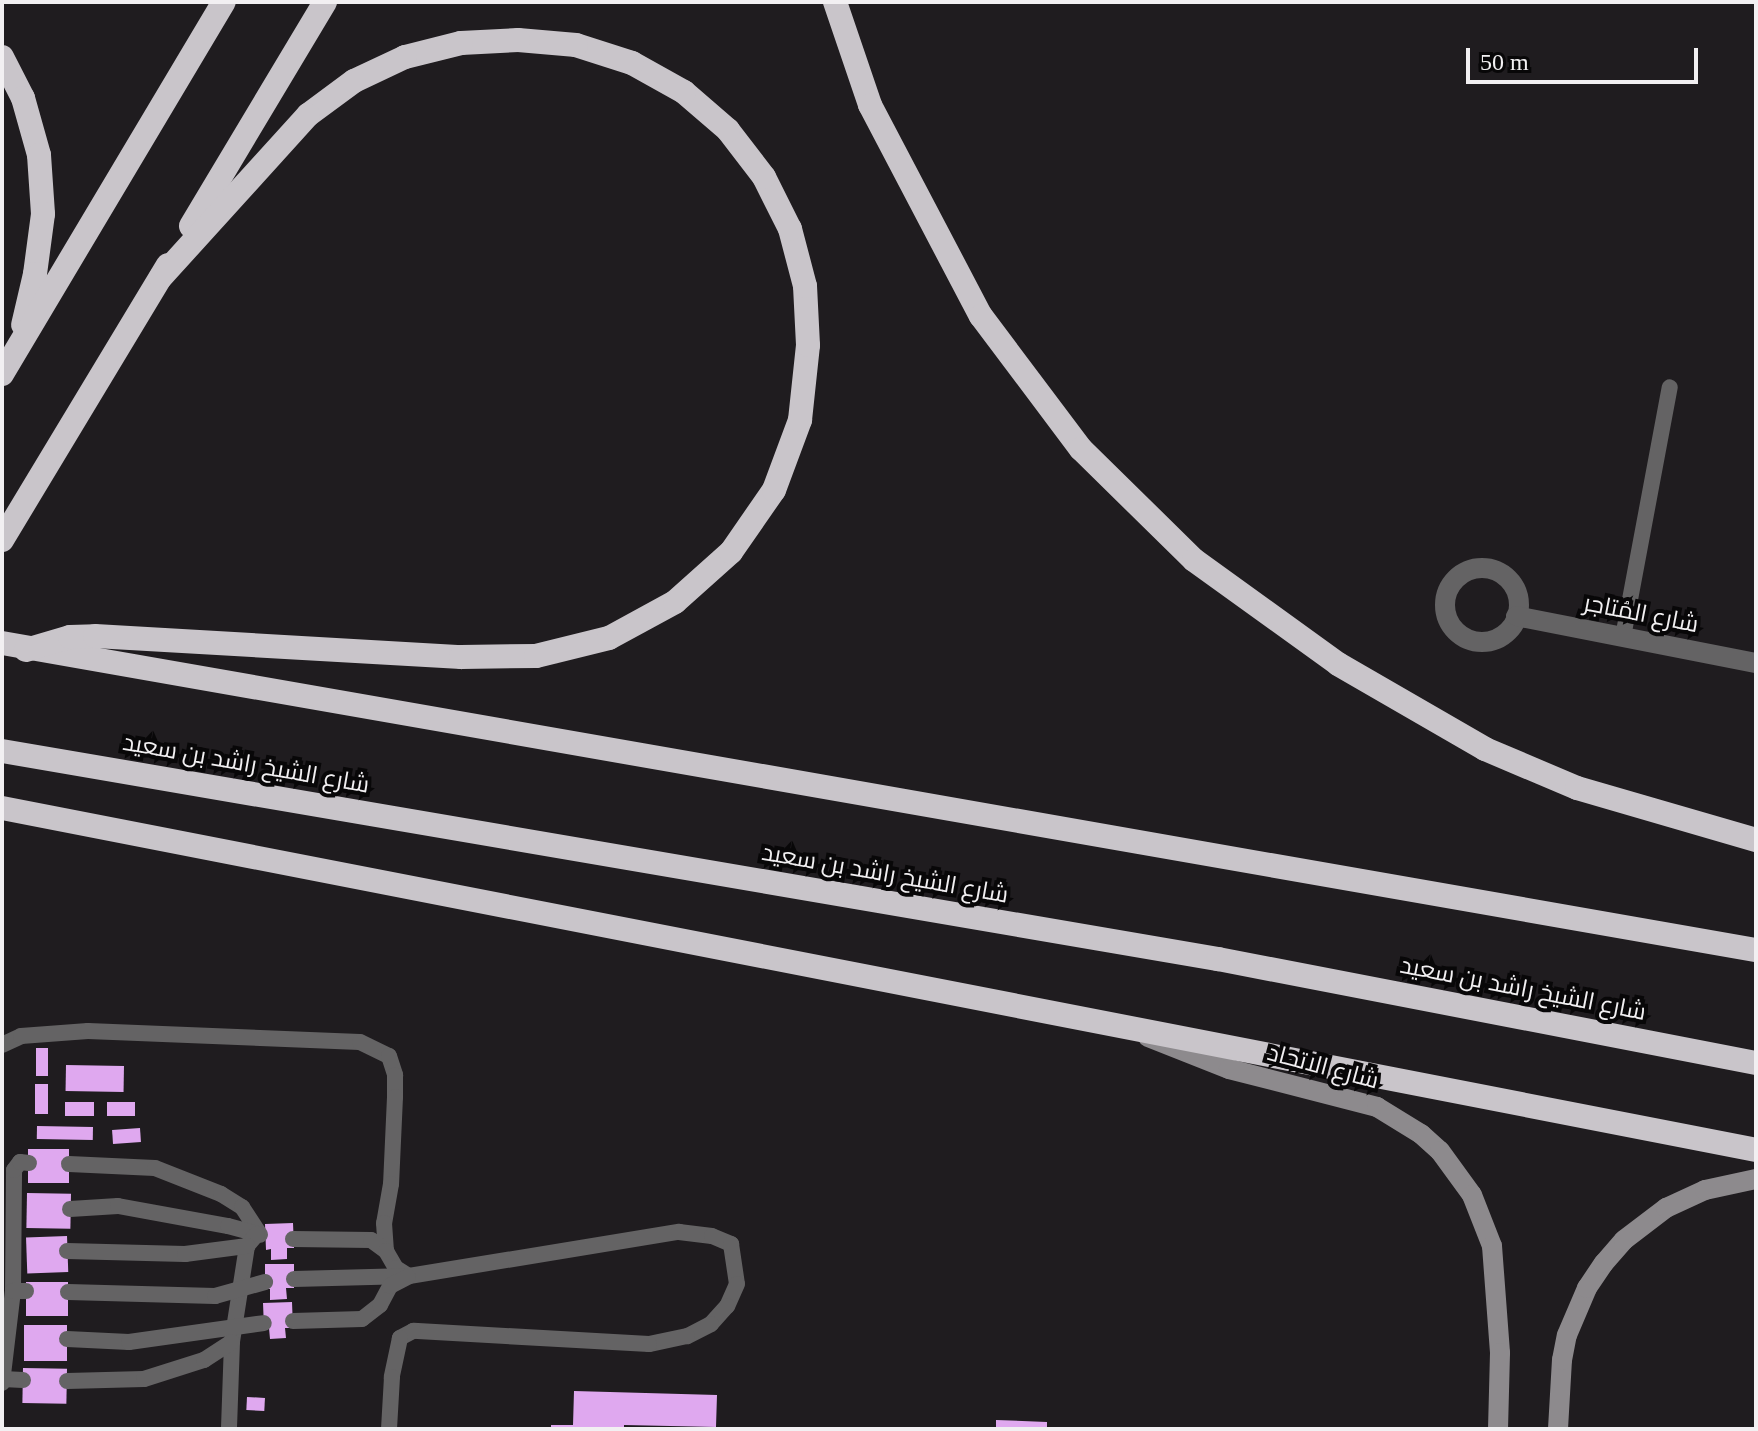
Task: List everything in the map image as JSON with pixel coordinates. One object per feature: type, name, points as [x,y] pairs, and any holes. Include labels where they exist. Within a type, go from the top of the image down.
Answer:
[{"type":"highway","points":[[2,374],[224,2]]},
{"type":"highway","points":[[2,540],[325,2]]},
{"type":"highway","points":[[835,2],[870,105],[981,316],[1081,449],[1194,560],[1338,664],[1485,749],[1577,788],[1756,840]]},
{"type":"highway","points":[[26,650],[70,637],[95,636],[461,657],[536,656],[609,638],[675,602],[731,552],[774,490],[800,420],[808,345],[805,286],[790,229],[764,177],[728,130],[684,92],[632,63],[576,45],[518,40],[461,43],[405,57],[354,81],[308,115],[161,277]]},
{"type":"highway","points":[[2,57],[23,98],[39,155],[43,214],[35,274],[18,347]]},
{"type":"highway","points":[[2,643],[26,650],[1756,950]]},
{"type":"highway","name":"شارع الشيخ راشد بن سعيد","points":[[2,751],[1203,957],[1756,1063]]},
{"type":"highway","points":[[2,808],[1756,1150]]},
{"type":"main road","name":"شارع الاتحاد","points":[[1134,1030],[1184,1054],[1229,1069],[1377,1107],[1410,1127],[1440,1151],[1472,1195],[1492,1246],[1499,1326],[1498,1429]]},
{"type":"main road","points":[[1558,1429],[1562,1360],[1567,1335],[1587,1288],[1604,1263],[1624,1240],[1675,1203],[1705,1190],[1756,1179]]},
{"type":"street","name":"شارع المُتاجر","points":[[1516,616],[1756,663]]},
{"type":"lane","points":[[1623,637],[1670,387]]},
{"type":"lane","points":[[2,1045],[21,1036],[88,1031],[360,1042],[389,1056],[395,1075],[395,1097],[391,1184],[384,1223],[386,1251]]},
{"type":"lane","points":[[23,1380],[2,1381],[16,1344],[20,1291],[20,1212],[14,1170],[20,1162],[29,1163]]},
{"type":"lane","points":[[69,1164],[155,1168],[221,1194],[242,1207],[257,1239],[240,1287],[234,1333],[229,1429]]},
{"type":"lane","points":[[70,1209],[118,1206],[228,1226],[257,1239]]},
{"type":"lane","points":[[294,1279],[409,1276],[679,1232],[712,1236],[731,1244],[737,1284],[727,1306],[711,1324],[687,1336],[649,1344],[413,1331],[400,1338],[392,1377],[389,1429]]},
{"type":"lane","points":[[67,1251],[185,1254],[257,1239]]},
{"type":"lane","points":[[293,1239],[371,1240],[386,1251],[396,1268],[409,1276]]},
{"type":"lane","points":[[293,1321],[362,1319],[380,1305],[390,1286],[409,1276]]},
{"type":"lane","points":[[68,1292],[215,1296],[265,1282]]},
{"type":"lane","points":[[67,1339],[129,1342],[234,1333],[264,1323]]},
{"type":"lane","points":[[67,1381],[144,1379],[204,1360],[234,1333]]},
{"type":"building","points":[[36,1048],[48,1048],[48,1076],[36,1076]]},
{"type":"building","points":[[66,1065],[124,1066],[124,1092],[66,1091]]},
{"type":"building","points":[[35,1084],[48,1084],[48,1114],[35,1114]]},
{"type":"building","points":[[65,1102],[94,1102],[94,1116],[65,1116]]},
{"type":"building","points":[[107,1102],[135,1102],[135,1116],[107,1116]]},
{"type":"building","points":[[37,1126],[93,1127],[93,1140],[37,1139]]},
{"type":"building","points":[[140,1128],[141,1142],[113,1144],[112,1130]]},
{"type":"building","points":[[28,1149],[69,1149],[69,1183],[28,1183]]},
{"type":"building","points":[[27,1193],[71,1194],[70,1229],[26,1228]]},
{"type":"building","points":[[293,1223],[294,1248],[287,1248],[287,1259],[271,1260],[271,1249],[266,1250],[265,1224]]},
{"type":"building","points":[[67,1236],[68,1272],[27,1273],[26,1237]]},
{"type":"building","points":[[265,1264],[294,1264],[294,1288],[286,1288],[287,1299],[270,1300],[270,1289],[265,1289]]},
{"type":"building","points":[[26,1282],[68,1282],[68,1316],[26,1316]]},
{"type":"building","points":[[292,1302],[293,1328],[285,1328],[286,1338],[270,1339],[269,1328],[264,1328],[263,1303]]},
{"type":"building","points":[[24,1325],[67,1325],[67,1361],[24,1361]]},
{"type":"building","points":[[23,1368],[67,1369],[66,1404],[22,1403]]},
{"type":"building","points":[[574,1391],[717,1395],[716,1427],[624,1425],[624,1429],[551,1429],[551,1425],[573,1425]]},
{"type":"building","points":[[247,1397],[265,1398],[264,1411],[246,1410]]},
{"type":"building","points":[[996,1420],[1047,1422],[1047,1429],[996,1429]]}]
